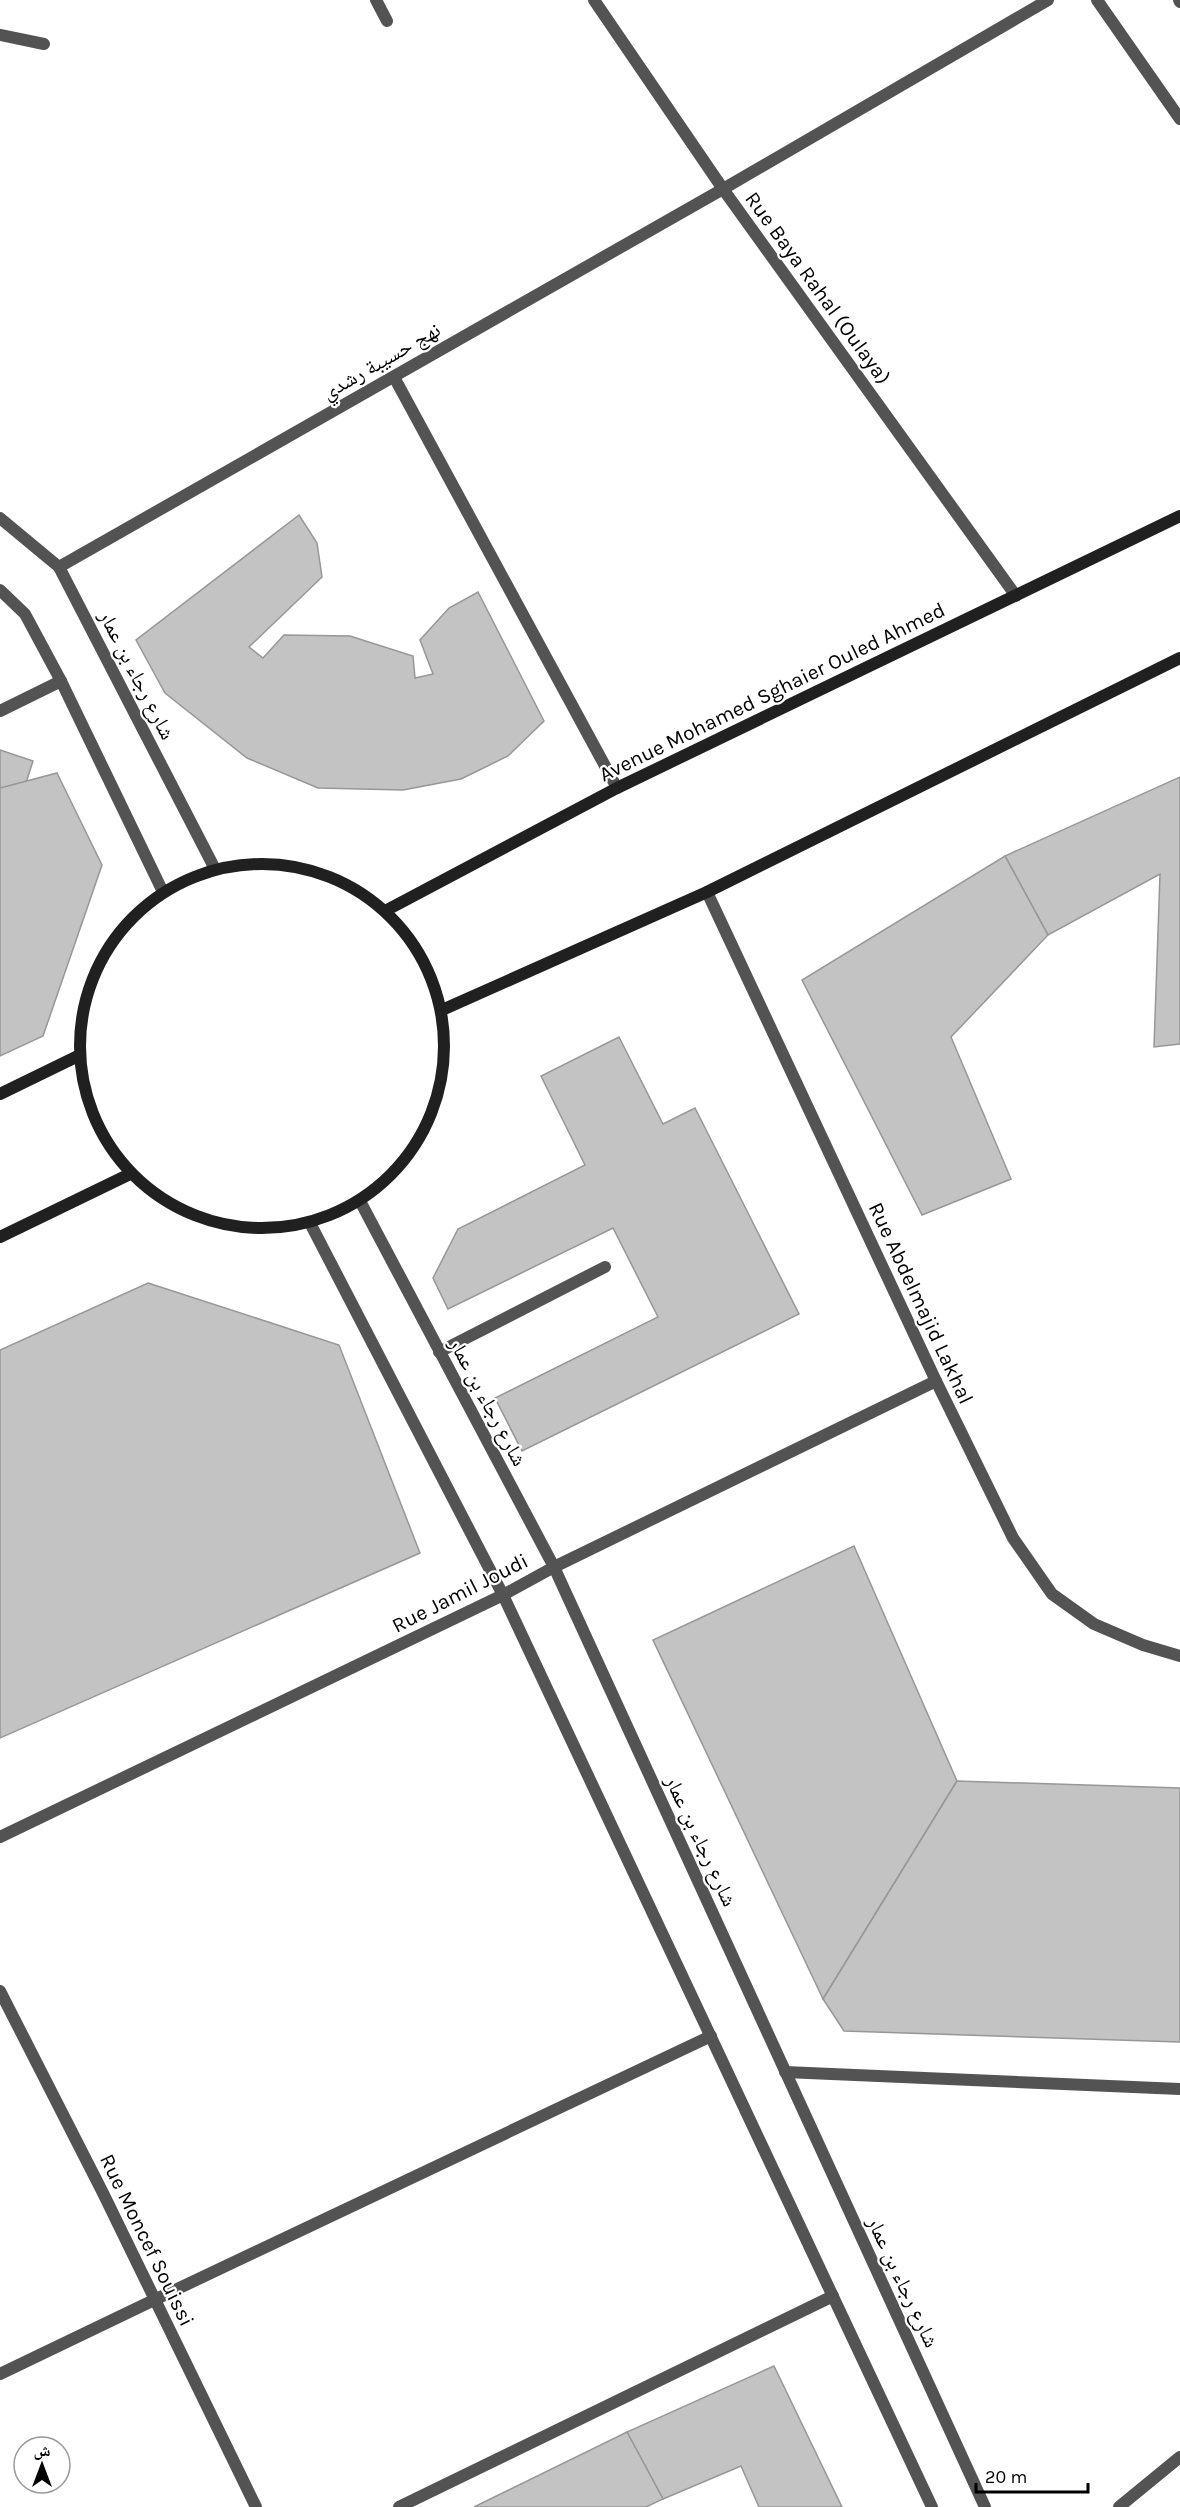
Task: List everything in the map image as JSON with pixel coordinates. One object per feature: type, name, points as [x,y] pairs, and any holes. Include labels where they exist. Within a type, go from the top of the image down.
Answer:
[{"type":"street","points":[[376,0],[387,21]]},
{"type":"street","name":"Rue Baya Rahal (Oulaya)","points":[[594,0],[723,189],[1016,596]]},
{"type":"street","name":"نهج حسيبة رشدي","points":[[59,567],[723,189],[1047,0]]},
{"type":"street","points":[[1097,0],[1180,119]]},
{"type":"street","points":[[0,35],[44,44]]},
{"type":"street","points":[[393,377],[617,788]]},
{"type":"street","name":"Avenue Mohamed Sghaier Ouled Ahmed","points":[[386,911],[617,788],[1180,516]]},
{"type":"street","name":"شارع رجاء بن عمار","points":[[0,518],[59,567],[215,869]]},
{"type":"street","points":[[0,590],[25,614],[61,681],[163,892]]},
{"type":"street","points":[[442,1010],[707,892],[1180,658]]},
{"type":"street","points":[[0,711],[61,681]]},
{"type":"street","points":[[276,864],[334,878],[386,911],[422,956],[442,1010],[444,1065],[431,1118],[402,1165],[360,1201],[310,1223],[246,1229],[183,1212],[130,1174],[93,1120],[78,1056],[86,992],[116,935],[163,892],[215,869],[276,864]]},
{"type":"street","name":"Rue Abdelmajid Lakhal","points":[[707,892],[936,1381],[1013,1538],[1052,1594],[1094,1623],[1143,1646],[1180,1656]]},
{"type":"street","points":[[0,1094],[78,1056]]},
{"type":"street","points":[[0,1237],[130,1174]]},
{"type":"street","name":"شارع رجاء بن عمار","points":[[360,1201],[554,1567],[985,2507]]},
{"type":"street","points":[[310,1223],[503,1595],[932,2507]]},
{"type":"street","points":[[439,1352],[605,1267]]},
{"type":"street","name":"Rue Jamil Joudi","points":[[0,1837],[503,1595],[554,1567],[936,1381]]},
{"type":"street","name":"Rue Moncef Souissi","points":[[0,1991],[256,2507]]},
{"type":"street","points":[[0,2374],[711,2036]]},
{"type":"street","points":[[785,2072],[1180,2089]]},
{"type":"street","points":[[399,2507],[833,2296]]},
{"type":"street","points":[[1119,2507],[1180,2457]]},
{"type":"building","points":[[299,515],[317,543],[322,577],[249,647],[263,658],[284,635],[350,636],[413,656],[415,678],[433,674],[420,640],[449,608],[478,592],[544,721],[508,756],[461,779],[403,790],[318,788],[247,758],[165,693],[136,640]]},
{"type":"building","points":[[0,750],[33,761],[15,817],[0,812]]},
{"type":"building","points":[[57,773],[102,865],[43,1036],[0,1056],[0,788]]},
{"type":"building","points":[[1180,777],[1180,1044],[1154,1047],[1160,874],[1048,935],[1005,856]]},
{"type":"building","points":[[1005,856],[1048,935],[951,1037],[1011,1179],[922,1215],[802,980]]},
{"type":"building","points":[[619,1037],[663,1124],[695,1108],[799,1314],[522,1451],[495,1398],[658,1317],[613,1228],[448,1309],[433,1278],[458,1229],[585,1165],[541,1076]]},
{"type":"building","points":[[148,1283],[339,1345],[420,1553],[0,1738],[0,1350]]},
{"type":"building","points":[[854,1546],[957,1781],[823,1999],[653,1640]]},
{"type":"building","points":[[957,1781],[1180,1788],[1180,2042],[844,2031],[823,1999]]},
{"type":"building","points":[[774,2366],[842,2507],[759,2507],[741,2466],[663,2499],[627,2432]]},
{"type":"building","points":[[627,2432],[663,2499],[646,2507],[474,2507]]}]
